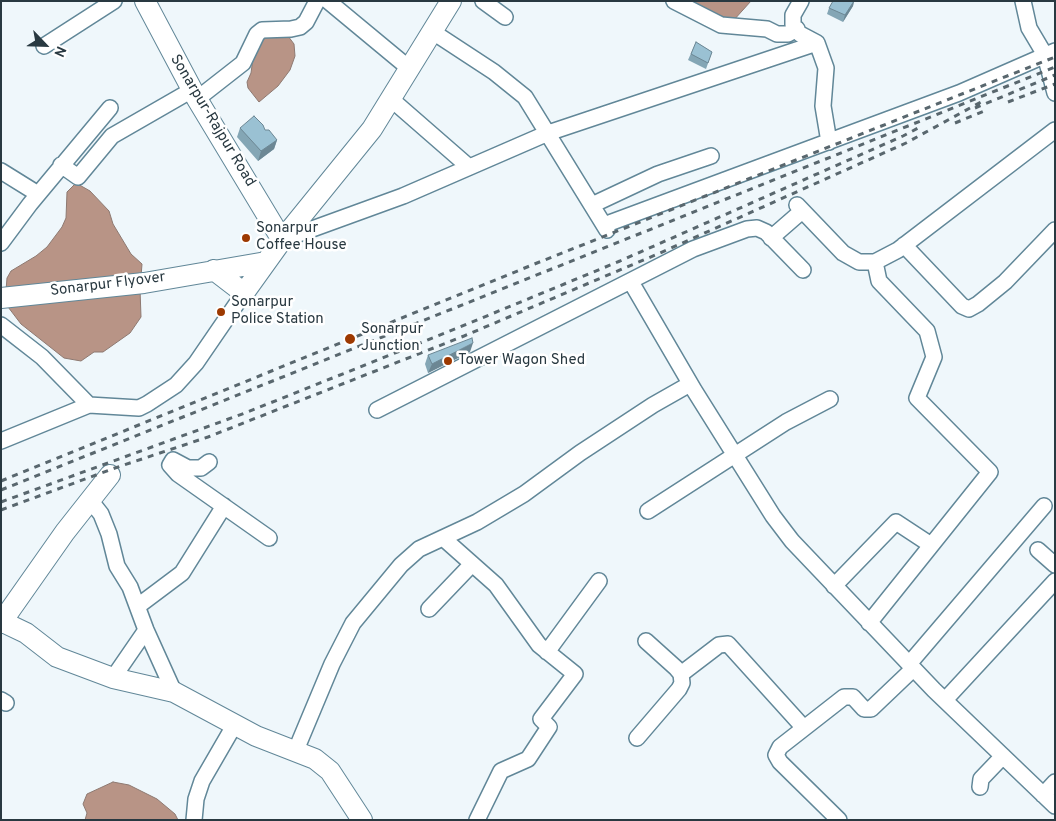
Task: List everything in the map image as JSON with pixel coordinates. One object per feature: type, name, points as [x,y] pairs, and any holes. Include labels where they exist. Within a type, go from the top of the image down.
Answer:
[{"type":"main road","name":"Sonarpur-Rajpur Road","points":[[144,1],[194,94],[282,240]]},
{"type":"main road","points":[[214,270],[244,293],[282,240],[372,129],[451,1]]},
{"type":"main road","name":"Sonarpur Flyover","points":[[1,298],[144,283],[266,262]]},
{"type":"main road","points":[[110,475],[65,532],[2,623],[26,633],[57,657],[113,678],[174,692],[256,736],[315,759],[330,771],[362,820]]},
{"type":"street","points":[[44,46],[114,1]]},
{"type":"street","points":[[62,165],[78,176],[112,136],[194,94],[243,63],[257,34],[262,30],[300,27],[306,22],[317,1]]},
{"type":"street","points":[[328,1],[410,69]]},
{"type":"street","points":[[483,1],[506,17]]},
{"type":"street","points":[[674,1],[721,25],[767,29],[777,34],[788,34],[797,29]]},
{"type":"street","points":[[801,1],[793,15],[793,25],[800,34],[817,43],[826,68],[823,106],[829,142]]},
{"type":"street","points":[[1023,1],[1029,28],[1050,53],[1055,93]]},
{"type":"street","points":[[433,32],[505,80],[524,97],[605,227],[959,93],[1050,53]]},
{"type":"street","points":[[282,240],[403,196],[548,133],[817,43]]},
{"type":"street","points":[[391,99],[469,167]]},
{"type":"street","points":[[1,243],[38,194],[110,108]]},
{"type":"street","points":[[771,238],[800,208],[843,252],[858,262],[875,262],[904,245],[1055,130]]},
{"type":"street","points":[[592,205],[658,174],[711,156]]},
{"type":"street","points":[[1,171],[38,194]]},
{"type":"street","points":[[377,410],[693,249],[747,229],[757,228],[771,238],[803,270]]},
{"type":"street","points":[[904,245],[962,306],[969,308],[978,304],[1005,282],[1055,230]]},
{"type":"street","points":[[870,623],[990,472],[917,398],[934,357],[928,331],[880,281],[875,262]]},
{"type":"street","points":[[631,282],[690,384],[773,516],[798,548],[911,666],[1055,806]]},
{"type":"street","points":[[1,441],[89,405],[139,408],[159,397],[176,384],[196,363],[244,293]]},
{"type":"street","points":[[1,325],[42,357],[89,405]]},
{"type":"street","points":[[296,750],[332,664],[354,623],[401,565],[419,549],[524,494],[580,453],[653,405],[690,384]]},
{"type":"street","points":[[648,511],[786,422],[830,398]]},
{"type":"street","points":[[209,462],[201,468],[188,468],[173,460],[170,465],[178,474],[270,538]]},
{"type":"street","points":[[90,500],[101,514],[109,534],[117,566],[138,606],[146,630],[174,692]]},
{"type":"street","points":[[138,606],[182,573],[224,506]]},
{"type":"street","points":[[839,820],[780,762],[776,755],[780,747],[844,697],[853,697],[864,709],[871,709],[911,666],[1044,506]]},
{"type":"street","points":[[834,586],[896,522],[931,546]]},
{"type":"street","points":[[443,538],[496,585],[529,634],[547,652],[575,674],[541,719],[549,727],[528,759],[500,771],[476,820]]},
{"type":"street","points":[[1038,550],[1055,565]]},
{"type":"street","points":[[429,609],[472,564]]},
{"type":"street","points":[[547,652],[599,581]]},
{"type":"street","points":[[945,700],[1055,582]]},
{"type":"street","points":[[113,678],[146,630]]},
{"type":"street","points":[[637,738],[679,689],[682,682],[681,674],[646,641]]},
{"type":"street","points":[[681,674],[719,645],[728,644],[804,728]]},
{"type":"street","points":[[194,820],[196,799],[202,781],[235,724]]},
{"type":"street","points":[[980,787],[981,779],[1003,756]]},
{"type":"street","points":[[1043,795],[1055,782]]},
{"type":"shaded area","points":[[688,1],[751,1],[733,21]]},
{"type":"shaded area","points":[[262,34],[288,36],[294,44],[295,56],[290,70],[278,86],[259,102],[248,88],[247,82],[251,73],[254,51]]},
{"type":"shaded area","points":[[76,183],[90,191],[109,211],[113,224],[131,254],[142,264],[140,289],[141,317],[130,333],[103,352],[94,352],[81,361],[64,358],[21,324],[5,303],[7,278],[11,271],[47,247],[62,227],[66,218],[67,192]]},
{"type":"shaded area","points":[[113,782],[129,785],[157,799],[175,814],[178,820],[85,820],[87,813],[83,804],[87,794]]},
{"type":"building","points":[[833,1],[854,1],[845,15],[829,8]]},
{"type":"building","points":[[696,42],[712,52],[708,63],[691,54]]},
{"type":"building","points":[[254,116],[263,125],[265,130],[269,130],[277,140],[261,151],[240,128]]},
{"type":"building","points":[[472,338],[473,343],[432,364],[428,355]]},
{"type":"railway","points":[[1,481],[537,263],[1055,57]]},
{"type":"railway","points":[[1,490],[1055,67]]},
{"type":"railway","points":[[975,108],[1055,75]]},
{"type":"railway","points":[[1008,102],[1055,84]]},
{"type":"railway","points":[[1,510],[115,468],[208,437],[464,336],[660,253],[906,143],[981,102]]},
{"type":"railway","points":[[955,123],[987,110]]},
{"type":"railway","points":[[1,502],[245,413],[460,327],[620,261],[922,126]]},
{"type":"place","name":"Sonarpur Coffee House","points":[[246,238]]},
{"type":"place","name":"Sonarpur Police Station","points":[[221,312]]},
{"type":"place","name":"Sonarpur Junction","points":[[350,339]]},
{"type":"place","name":"Tower Wagon Shed","points":[[448,361]]}]
